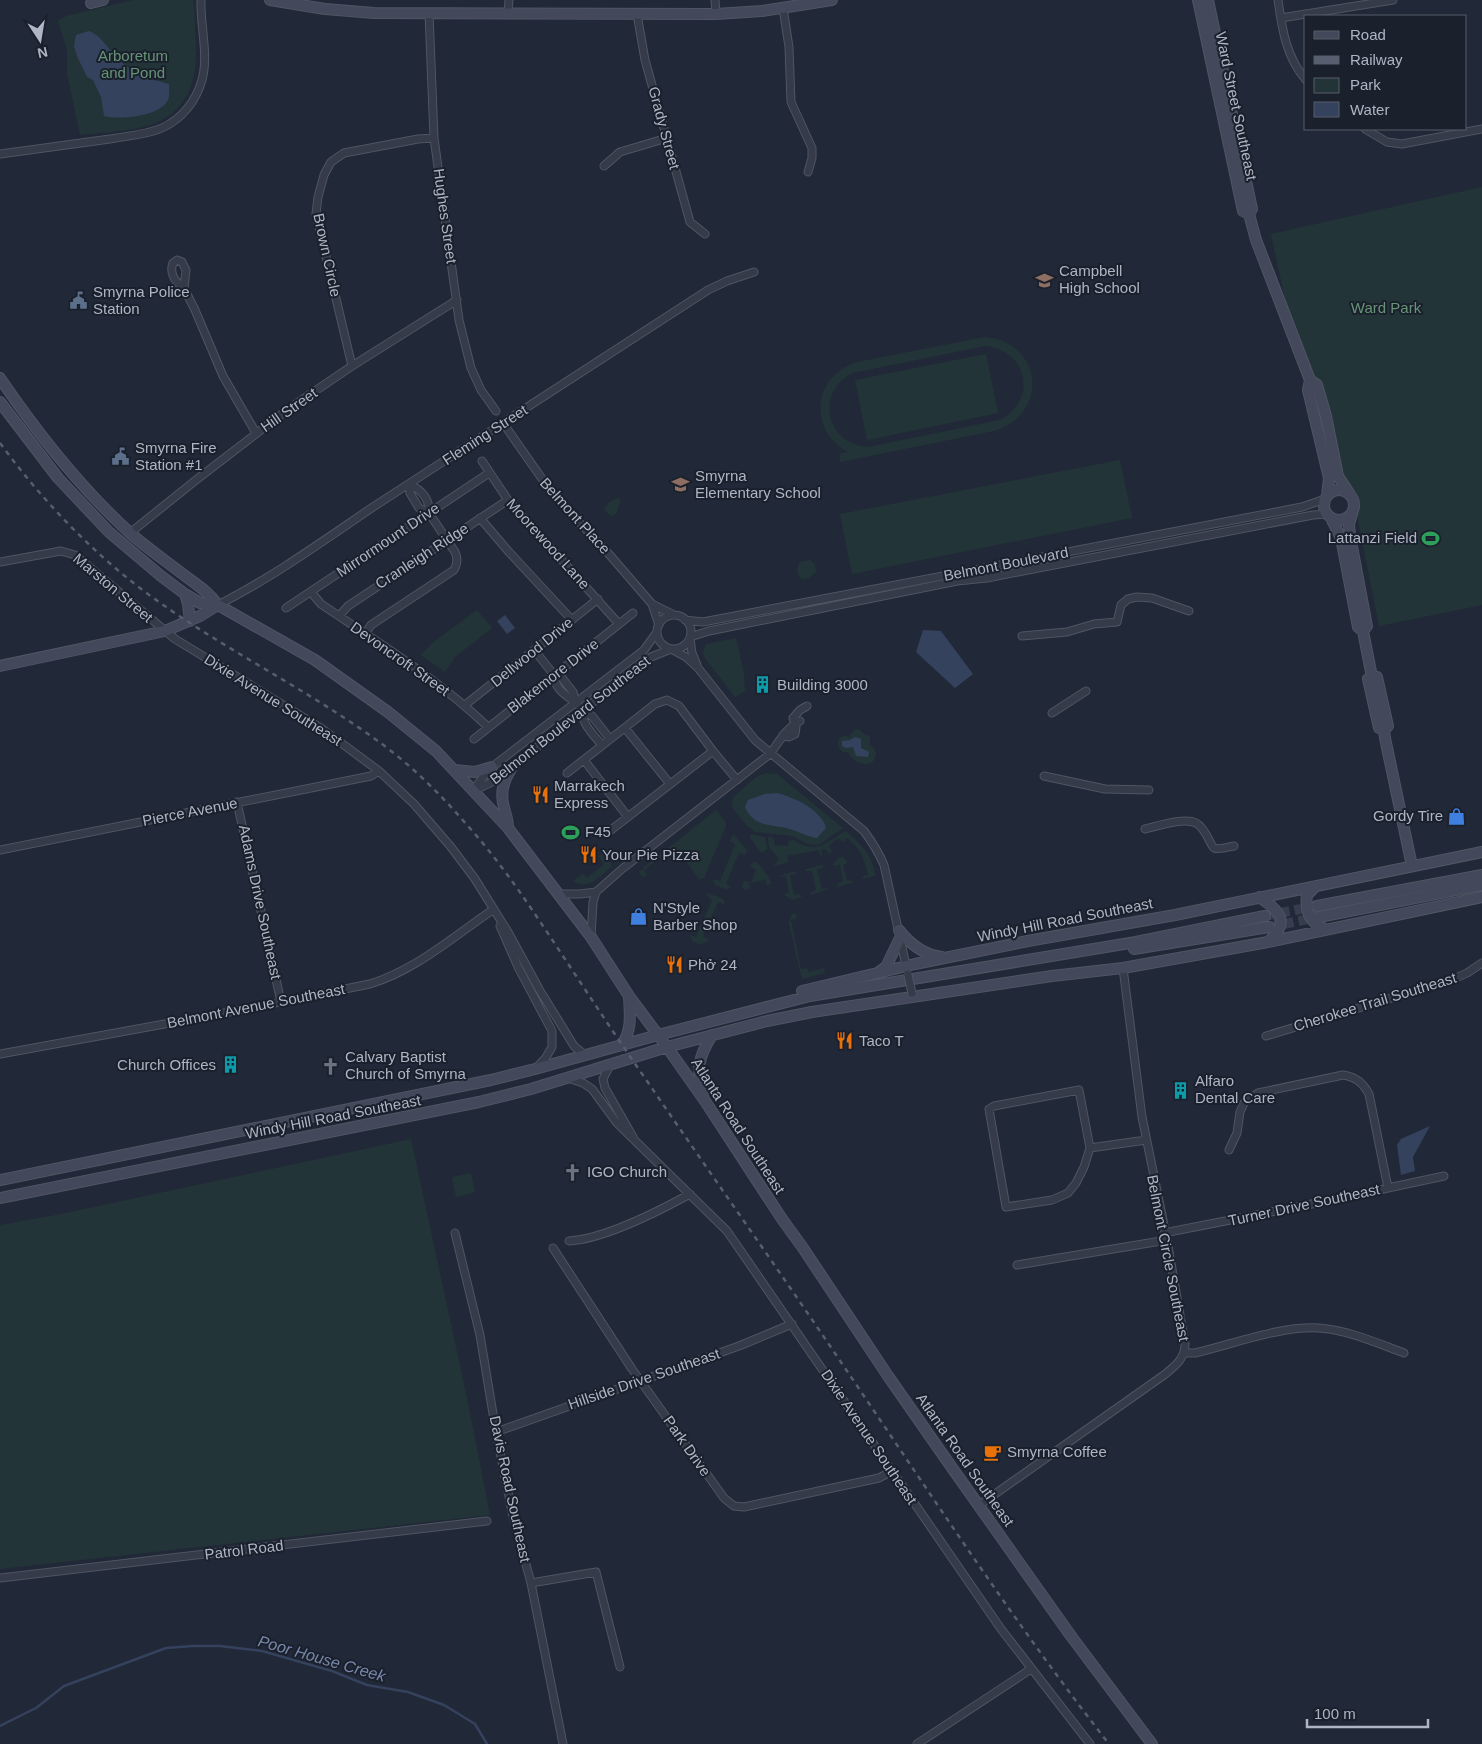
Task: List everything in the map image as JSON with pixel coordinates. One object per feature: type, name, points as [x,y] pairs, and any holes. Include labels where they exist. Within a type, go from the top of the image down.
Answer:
[{"type":"main road","points":[[91,3],[103,0]]},
{"type":"main road","points":[[270,0],[335,10],[374,13],[637,14],[716,14],[783,8],[832,0]]},
{"type":"main road","name":"Ward Street Southeast","points":[[1198,0],[1243,211],[1249,214]]},
{"type":"main road","name":"Ward Street Southeast","points":[[1208,0],[1252,209],[1249,214],[1256,240],[1310,380],[1308,390],[1328,478],[1324,508],[1341,538],[1358,627],[1363,630],[1372,677],[1377,677],[1388,726],[1384,730],[1412,866]]},
{"type":"main road","name":"Atlanta Road Southeast","points":[[0,378],[28,419],[100,504],[152,552],[210,594],[218,605]]},
{"type":"main road","name":"Ward Street Southeast","points":[[1310,380],[1317,385],[1326,416],[1338,476],[1354,503],[1349,524],[1367,626],[1363,630]]},
{"type":"main road","name":"Atlanta Road Southeast","points":[[0,402],[47,464],[87,510],[121,543],[185,594],[200,603],[218,605],[314,660],[370,698],[428,745],[508,828],[591,937],[629,996],[705,1101],[782,1219],[978,1506],[1071,1636],[1152,1744]]},
{"type":"main road","points":[[1326,497],[1332,491],[1338,490],[1349,493]]},
{"type":"main road","points":[[1329,516],[1336,520],[1342,520],[1352,514]]},
{"type":"main road","points":[[185,594],[190,621]]},
{"type":"main road","points":[[0,666],[165,631],[190,621],[218,605]]},
{"type":"main road","points":[[454,770],[475,772],[492,767]]},
{"type":"main road","points":[[508,828],[502,794],[505,781],[511,769]]},
{"type":"main road","name":"Windy Hill Road Southeast","points":[[658,1035],[684,1024],[876,973],[907,970],[948,958],[1175,915],[1482,852]]},
{"type":"main road","points":[[1316,906],[1482,875]]},
{"type":"main road","points":[[1316,885],[1307,895],[1306,908],[1314,922],[1320,927],[1327,929]]},
{"type":"main road","points":[[1319,917],[1482,885]]},
{"type":"main road","points":[[1259,897],[1274,907],[1280,919],[1278,933],[1268,942]]},
{"type":"main road","name":"Windy Hill Road Southeast","points":[[0,1198],[440,1111],[508,1095],[667,1047],[767,1021],[912,995],[1123,968],[1268,942],[1482,897]]},
{"type":"main road","name":"Windy Hill Road Southeast","points":[[0,1180],[383,1103],[535,1069],[810,996],[1136,942],[1265,916]]},
{"type":"main road","name":"Windy Hill Road Southeast","points":[[667,1047],[688,1036],[814,1002],[1269,927]]},
{"type":"main road","points":[[876,973],[886,967],[900,934],[931,956],[948,958]]},
{"type":"main road","points":[[622,1045],[627,1036],[630,1023],[629,996]]},
{"type":"main road","points":[[705,1101],[699,1076],[699,1063],[701,1054],[712,1035]]},
{"type":"street","points":[[0,154],[139,134],[163,128],[176,120],[187,109],[196,95],[202,78],[204,64],[201,0]]},
{"type":"street","points":[[508,13],[509,0]]},
{"type":"street","points":[[715,0],[716,14]]},
{"type":"street","points":[[1278,0],[1288,52],[1293,63],[1304,77]]},
{"type":"street","points":[[1281,18],[1393,0]]},
{"type":"street","points":[[783,8],[789,47],[790,102],[812,148],[812,158],[808,172]]},
{"type":"street","name":"Hughes Street","points":[[429,13],[434,138],[463,340],[470,368],[481,390],[496,411]]},
{"type":"street","name":"Grady Street","points":[[637,14],[646,60],[690,222],[705,234]]},
{"type":"street","points":[[1367,130],[1387,142],[1402,144],[1482,129]]},
{"type":"street","name":"Brown Circle","points":[[352,366],[316,214],[324,175],[331,162],[344,153],[418,139],[434,138]]},
{"type":"street","points":[[604,166],[620,152],[667,138]]},
{"type":"street","name":"Fleming Street","points":[[218,605],[236,596],[326,540],[708,290],[734,278],[754,272]]},
{"type":"street","points":[[184,288],[223,376],[256,433]]},
{"type":"street","name":"Hill Street","points":[[130,533],[136,526],[287,410],[352,366],[457,300]]},
{"type":"street","name":"Belmont Place","points":[[503,424],[552,493],[652,604],[674,615]]},
{"type":"street","name":"Moorewood Lane","points":[[482,461],[508,500],[619,624]]},
{"type":"street","name":"Mirrormount Drive","points":[[286,608],[489,473]]},
{"type":"street","points":[[365,634],[371,626],[454,570],[457,557],[429,513],[429,505],[418,488],[409,485]]},
{"type":"street","name":"Belmont Boulevard","points":[[686,620],[703,622],[1302,507],[1326,497]]},
{"type":"street","name":"Cranleigh Ridge","points":[[339,616],[348,606],[508,500]]},
{"type":"street","name":"Belmont Boulevard","points":[[690,638],[709,631],[957,581],[996,576],[1313,515],[1329,516]]},
{"type":"street","points":[[480,518],[572,620]]},
{"type":"street","name":"Marston Street","points":[[0,562],[61,551],[72,553],[165,631]]},
{"type":"street","name":"Devoncroft Street","points":[[311,592],[321,604],[412,664],[465,705],[488,727]]},
{"type":"street","points":[[1022,636],[1067,632],[1094,624],[1117,622],[1121,605],[1137,597],[1152,598],[1189,611]]},
{"type":"street","name":"Dellwood Drive","points":[[465,705],[598,599]]},
{"type":"street","name":"Belmont Place","points":[[652,604],[658,629]]},
{"type":"street","name":"Blakemore Drive","points":[[474,739],[633,613]]},
{"type":"street","points":[[698,668],[693,657],[690,628],[686,620],[674,615],[665,618],[658,629],[658,637],[663,645],[689,659],[755,740],[864,831],[878,851],[884,865],[912,995]]},
{"type":"street","name":"Belmont Boulevard Southeast","points":[[473,791],[492,767],[644,650],[658,629]]},
{"type":"street","name":"Dixie Avenue Southeast","points":[[165,631],[185,646],[308,719],[378,771],[414,804],[468,868],[508,932],[539,989],[574,1046],[587,1055]]},
{"type":"street","points":[[672,649],[683,647],[690,638]]},
{"type":"street","name":"Belmont Boulevard Southeast","points":[[473,791],[490,783],[511,769],[651,657],[672,649]]},
{"type":"street","points":[[535,651],[554,675],[562,678],[573,692],[576,703],[582,711],[592,716],[610,739]]},
{"type":"street","points":[[1052,713],[1086,690]]},
{"type":"street","points":[[567,773],[655,704],[667,700],[678,706],[737,780]]},
{"type":"street","points":[[591,937],[593,902],[596,892],[622,869],[770,754],[783,735],[789,737],[795,734],[797,722],[793,718],[800,710],[807,706]]},
{"type":"street","points":[[582,711],[584,722],[602,745]]},
{"type":"street","points":[[625,728],[670,784]]},
{"type":"street","points":[[611,830],[713,751]]},
{"type":"street","points":[[584,760],[628,816]]},
{"type":"street","name":"Pierce Avenue","points":[[0,850],[371,776],[378,771]]},
{"type":"street","points":[[1044,776],[1105,789],[1149,790]]},
{"type":"street","name":"Adams Drive Southeast","points":[[238,802],[281,1002]]},
{"type":"street","points":[[1145,828],[1173,822],[1193,822],[1206,832],[1214,849],[1234,846]]},
{"type":"street","points":[[559,894],[596,892]]},
{"type":"street","name":"Dixie Avenue Southeast","points":[[494,909],[518,967],[552,1031],[552,1047],[545,1059],[535,1069]]},
{"type":"street","name":"Belmont Avenue Southeast","points":[[0,1054],[361,986],[387,978],[421,959],[494,909]]},
{"type":"street","name":"Cherokee Trail Southeast","points":[[1266,1036],[1451,980],[1482,963]]},
{"type":"street","name":"Belmont Circle Southeast","points":[[978,1506],[1164,1375],[1180,1361],[1184,1353],[1185,1344],[1166,1236],[1146,1140],[1123,968]]},
{"type":"street","name":"Dixie Avenue Southeast","points":[[610,1065],[603,1079],[605,1088],[635,1142]]},
{"type":"street","points":[[1230,1150],[1244,1103],[1258,1093],[1343,1075],[1352,1077],[1366,1088],[1369,1094],[1388,1188]]},
{"type":"street","name":"Dixie Avenue Southeast","points":[[566,1078],[583,1083],[592,1089],[612,1117],[635,1142],[727,1231],[996,1621],[1090,1744]]},
{"type":"street","points":[[1080,1090],[1090,1148],[1084,1167],[1068,1193],[1052,1200],[1006,1207],[989,1109],[994,1106],[1080,1090]]},
{"type":"street","points":[[1090,1148],[1146,1140]]},
{"type":"street","name":"Turner Drive Southeast","points":[[1017,1265],[1166,1236],[1444,1176]]},
{"type":"street","points":[[569,1241],[582,1240],[627,1224],[690,1194]]},
{"type":"street","name":"Davis Road Southeast","points":[[455,1234],[480,1335],[496,1432],[513,1516],[531,1583],[563,1744]]},
{"type":"street","name":"Park Drive","points":[[553,1248],[640,1380],[724,1498],[734,1506],[744,1507],[879,1478],[892,1471]]},
{"type":"street","name":"Hillside Drive Southeast","points":[[496,1432],[739,1346],[792,1324]]},
{"type":"street","points":[[1184,1353],[1195,1353],[1286,1331],[1318,1328],[1351,1335],[1404,1353]]},
{"type":"street","name":"Patrol Road","points":[[0,1578],[487,1520]]},
{"type":"street","points":[[531,1583],[596,1572],[620,1667]]},
{"type":"street","points":[[918,1744],[1031,1669]]},
{"type":"green space","name":"Arboretum and Pond","points":[[133,0],[193,0],[196,57],[195,70],[188,94],[172,113],[151,125],[80,135],[67,73],[67,50],[58,21],[66,16]]},
{"type":"green space","name":"Ward Park","points":[[1482,187],[1482,605],[1379,626],[1354,500],[1293,337],[1271,234]]},
{"type":"green space","points":[[985,337],[1004,342],[1019,351],[1028,364],[1032,380],[1031,395],[1024,410],[1012,422],[994,431],[840,462],[839,454],[848,452],[835,442],[826,431],[821,418],[821,404],[824,391],[831,379],[842,369],[857,362]],"holes":[[[985,346],[1000,350],[1011,356],[1019,366],[1023,377],[1020,401],[1012,411],[1000,420],[868,447],[853,444],[842,437],[834,428],[829,404],[840,382],[852,373]]]},
{"type":"green space","points":[[986,354],[998,413],[867,440],[855,380]]},
{"type":"green space","points":[[1120,460],[1132,518],[852,574],[840,514]]},
{"type":"green space","points":[[616,498],[621,500],[616,514],[611,516],[604,510],[608,503]]},
{"type":"green space","points":[[810,560],[815,565],[816,572],[809,578],[802,579],[797,569],[800,562]]},
{"type":"green space","points":[[477,610],[492,628],[455,657],[445,672],[421,655],[432,643]]},
{"type":"green space","points":[[736,638],[744,673],[745,691],[735,697],[704,657],[703,652],[706,644]]},
{"type":"green space","points":[[858,729],[870,736],[869,744],[876,753],[875,759],[868,764],[854,760],[848,752],[843,752],[839,748],[838,742],[841,737],[849,737],[854,730]]},
{"type":"green space","points":[[766,773],[777,774],[843,828],[820,844],[814,845],[807,844],[793,836],[756,832],[747,826],[734,810],[732,804],[733,797],[756,777]]},
{"type":"green space","points":[[716,810],[725,821],[726,826],[704,878],[699,879],[685,860],[679,856],[669,859],[665,854],[644,870],[647,876],[642,877],[639,871],[643,870],[643,868]]},
{"type":"green space","points":[[846,831],[861,845],[869,857],[875,876],[862,879],[863,876],[868,875],[863,859],[856,846],[847,838],[843,842],[838,838],[828,846],[832,851],[829,854],[826,849],[821,850],[822,856],[818,850],[787,856],[787,863],[773,866],[779,859],[769,847],[768,837],[774,839],[774,845],[788,846],[789,841],[792,839],[800,844],[814,847],[826,843]]},
{"type":"green space","points":[[752,834],[765,837],[767,849],[760,852],[749,836]]},
{"type":"green space","points":[[734,835],[747,850],[745,855],[739,853],[726,883],[731,887],[727,890],[715,885],[713,881],[714,879],[720,881],[735,845],[730,841]]},
{"type":"green space","points":[[605,854],[612,866],[599,878],[589,883],[579,884],[573,881],[583,874],[587,878],[604,864],[598,856]]},
{"type":"green space","points":[[843,857],[848,863],[843,865],[847,881],[852,880],[853,882],[838,887],[838,883],[843,882],[840,865],[834,866],[833,864]]},
{"type":"green space","points":[[753,862],[757,862],[771,883],[767,886],[765,880],[749,883],[750,889],[744,890],[742,886],[744,881],[751,882],[756,870],[750,866]]},
{"type":"green space","points":[[823,865],[823,868],[817,869],[822,889],[828,889],[811,895],[811,892],[816,890],[812,871],[806,871],[806,869]]},
{"type":"green space","points":[[795,871],[796,874],[790,875],[794,895],[800,894],[802,897],[792,900],[784,895],[789,892],[786,876],[779,876]]},
{"type":"green space","points":[[708,893],[723,899],[725,902],[723,904],[718,902],[703,936],[709,940],[700,945],[692,941],[690,935],[696,937],[712,900],[707,896]]},
{"type":"green space","points":[[795,912],[797,918],[791,920],[801,969],[807,968],[809,972],[824,968],[825,973],[803,979],[801,976],[789,923],[791,916]]},
{"type":"green space","points":[[411,1139],[490,1515],[0,1569],[0,1225],[61,1214]]},
{"type":"green space","points":[[471,1173],[475,1192],[456,1197],[452,1177]]},
{"type":"water","points":[[89,31],[101,39],[117,58],[135,72],[147,78],[169,84],[169,98],[163,106],[148,114],[139,116],[119,118],[104,116],[101,97],[93,80],[87,77],[74,46],[76,35]]},
{"type":"water","points":[[505,615],[515,628],[507,634],[497,621]]},
{"type":"water","points":[[923,630],[941,631],[973,674],[955,688],[916,652]]},
{"type":"water","points":[[855,737],[861,739],[861,748],[869,752],[868,757],[856,756],[853,747],[846,748],[842,746],[842,741]]},
{"type":"water","points":[[777,793],[798,801],[813,810],[823,821],[826,828],[817,838],[790,829],[764,824],[753,819],[745,807],[748,800],[765,794]]},
{"type":"water","points":[[1430,1126],[1413,1157],[1415,1171],[1401,1175],[1397,1145],[1401,1139]]},
{"type":"waterway","name":"Poor House Creek","points":[[0,1726],[36,1708],[64,1686],[166,1648],[220,1646],[262,1651],[332,1671],[367,1685],[408,1692],[444,1705],[475,1724],[487,1744]]},
{"type":"tunnel","points":[[1265,916],[1316,906]]},
{"type":"tunnel","points":[[1269,927],[1319,917]]},
{"type":"railway","points":[[0,443],[35,487],[73,529],[93,549],[136,585],[215,639],[359,727],[386,747],[429,784],[478,837],[527,902],[621,1043],[976,1561],[1041,1654],[1109,1744]]},
{"type":"place","name":"Campbell High School","points":[[1045,280]]},
{"type":"place","name":"Smyrna Police Station","points":[[79,301]]},
{"type":"place","name":"Smyrna Fire Station #1","points":[[121,457]]},
{"type":"place","name":"Smyrna Elementary School","points":[[681,485]]},
{"type":"place","name":"Lattanzi Field","points":[[1431,538]]},
{"type":"place","name":"Building 3000","points":[[763,685]]},
{"type":"place","name":"Marrakech Express","points":[[540,795]]},
{"type":"place","name":"Gordy Tire","points":[[1457,816]]},
{"type":"place","name":"F45","points":[[571,832]]},
{"type":"place","name":"Your Pie Pizza","points":[[588,855]]},
{"type":"place","name":"N'Style Barber Shop","points":[[639,917]]},
{"type":"place","name":"Phở 24","points":[[674,965]]},
{"type":"place","name":"Taco T","points":[[845,1041]]},
{"type":"place","name":"Church Offices","points":[[230,1065]]},
{"type":"place","name":"Calvary Baptist Church of Smyrna","points":[[331,1066]]},
{"type":"place","name":"Alfaro Dental Care","points":[[1181,1090]]},
{"type":"place","name":"IGO Church","points":[[573,1172]]},
{"type":"place","name":"Smyrna Coffee","points":[[993,1452]]}]
